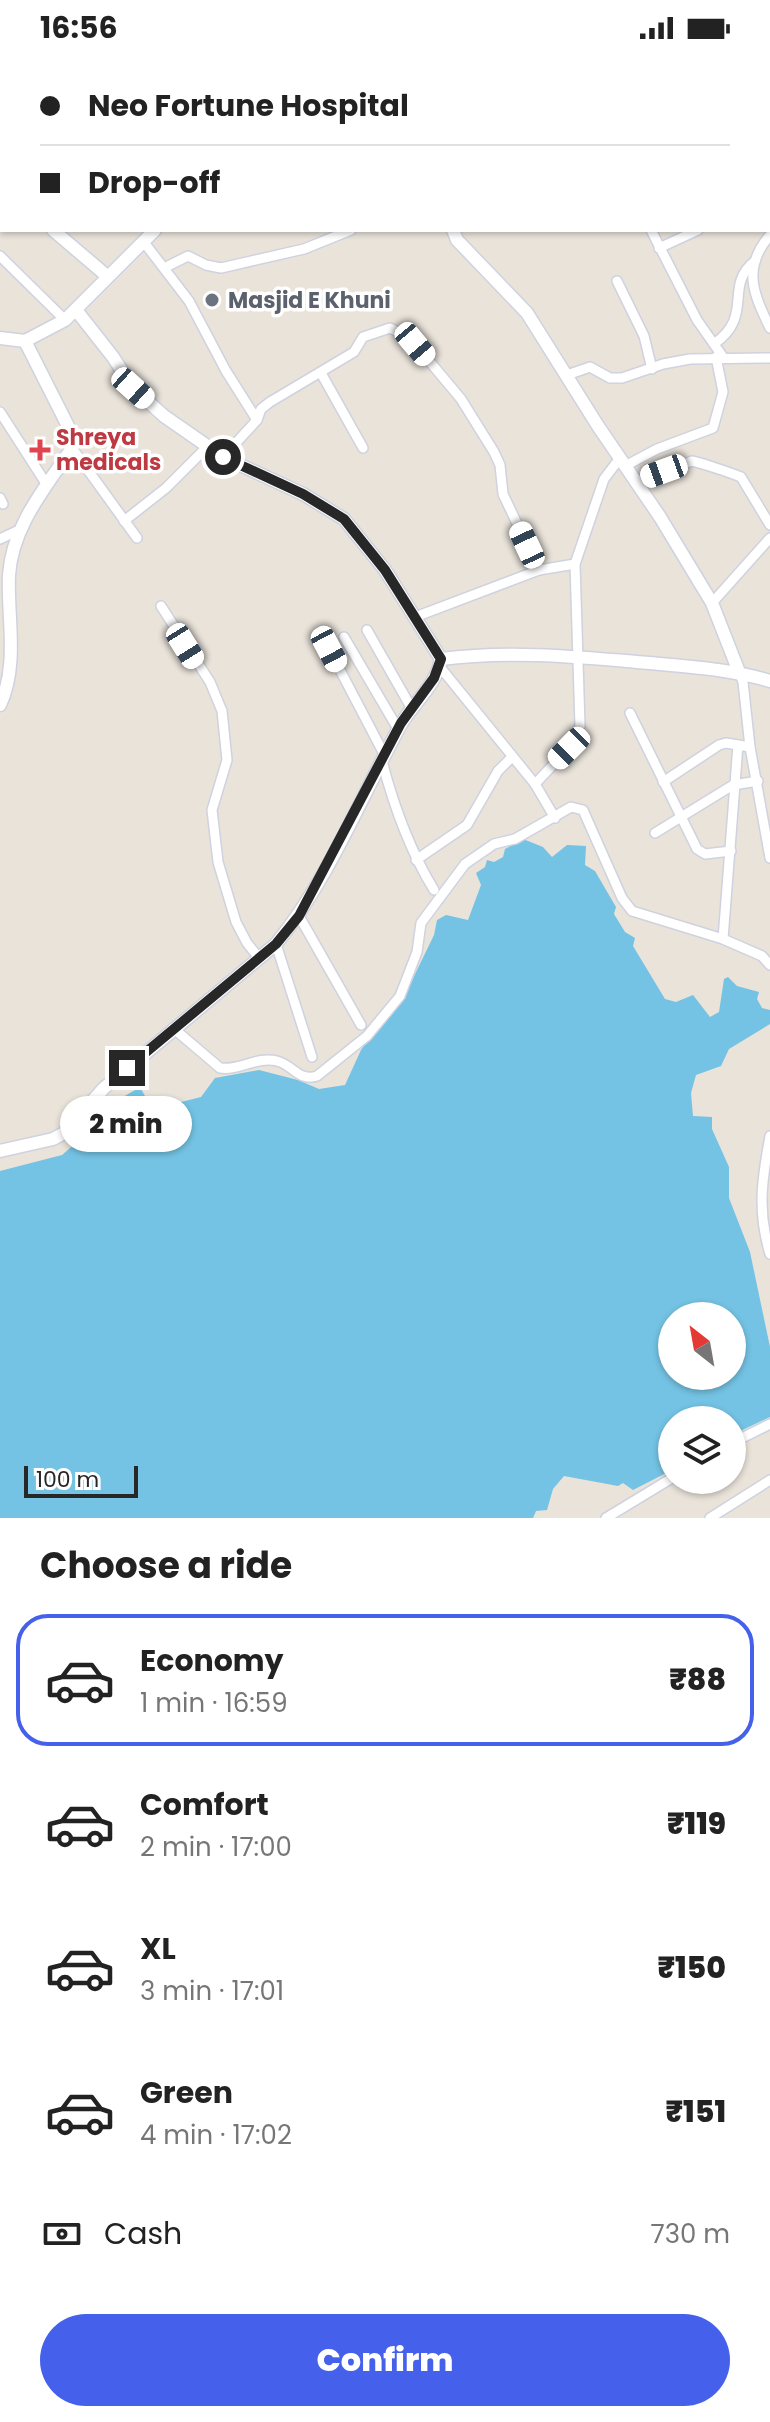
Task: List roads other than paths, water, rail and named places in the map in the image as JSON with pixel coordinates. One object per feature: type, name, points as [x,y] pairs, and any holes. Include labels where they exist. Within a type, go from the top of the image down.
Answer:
[{"type":"street","points":[[55,232],[107,276]]},
{"type":"street","points":[[0,338],[25,341],[65,320],[153,232]]},
{"type":"street","points":[[164,268],[188,256],[206,265],[221,268],[234,266],[304,249],[346,232]]},
{"type":"street","points":[[535,784],[576,739],[580,726],[575,564],[604,479],[623,462],[713,428],[723,392],[719,357],[714,344],[697,320],[652,232]]},
{"type":"street","points":[[659,248],[694,232]]},
{"type":"street","points":[[455,235],[527,313],[712,603],[743,682],[750,747],[767,816],[770,858]]},
{"type":"street","points":[[770,235],[760,249],[751,276],[770,328]]},
{"type":"street","points":[[143,241],[189,301],[226,371],[257,420]]},
{"type":"street","points":[[0,256],[65,320]]},
{"type":"street","points":[[714,344],[734,326],[741,277],[755,261]]},
{"type":"street","points":[[617,281],[644,336],[652,369]]},
{"type":"street","points":[[76,310],[133,388],[164,416],[223,457],[303,494],[344,519],[385,570],[441,663],[535,784],[555,818]]},
{"type":"street","points":[[223,457],[270,402],[354,352],[363,337],[390,328],[406,336],[461,399],[494,452],[500,465],[503,494],[539,570]]},
{"type":"street","points":[[25,341],[71,432],[72,448],[137,538]]},
{"type":"street","points":[[567,375],[590,367],[610,378],[622,378],[663,364],[719,357],[770,358]]},
{"type":"street","points":[[321,373],[363,448]]},
{"type":"street","points":[[0,412],[47,485]]},
{"type":"street","points":[[124,521],[166,488],[208,446]]},
{"type":"street","points":[[0,705],[12,648],[9,573],[19,530],[72,448]]},
{"type":"street","points":[[636,482],[692,461],[699,462],[711,469],[741,477],[770,525]]},
{"type":"street","points":[[0,539],[19,530]]},
{"type":"street","points":[[712,603],[770,538]]},
{"type":"street","points":[[415,617],[539,570],[575,564]]},
{"type":"street","points":[[161,606],[210,682],[222,711],[227,760],[212,810],[218,862],[236,922],[259,958]]},
{"type":"street","points":[[367,630],[412,709]]},
{"type":"street","points":[[344,637],[398,729]]},
{"type":"street","points":[[329,649],[384,758],[394,809],[416,860],[434,890]]},
{"type":"street","points":[[441,663],[525,653],[739,672],[770,681]]},
{"type":"street","points":[[0,1151],[53,1139],[64,1133],[104,1088],[276,944],[299,916],[398,729],[441,663]]},
{"type":"street","points":[[630,713],[680,818],[701,853],[731,851]]},
{"type":"street","points":[[663,782],[719,745],[726,743],[750,747]]},
{"type":"street","points":[[723,939],[738,745]]},
{"type":"street","points":[[416,860],[467,825],[498,771],[512,757]]},
{"type":"street","points":[[655,833],[733,785],[758,781]]},
{"type":"street","points":[[173,1028],[220,1068],[273,1060],[286,1064],[301,1077],[308,1079],[317,1076],[367,1036],[400,996],[417,952],[421,923],[465,864],[494,844],[515,839],[571,807],[583,810],[622,898],[632,911],[723,939],[762,956],[770,965]]},
{"type":"street","points":[[299,916],[361,1025]]},
{"type":"street","points":[[276,944],[312,1057]]},
{"type":"street","points":[[770,1136],[760,1207],[770,1254]]},
{"type":"street","points":[[746,1436],[770,1424]]},
{"type":"street","points":[[710,1518],[770,1480]]},
{"type":"street","points":[[613,1516],[658,1487]]},
{"type":"water","points":[[523,839],[543,847],[552,857],[567,845],[586,846],[585,865],[595,871],[616,907],[614,914],[625,932],[635,938],[633,946],[665,999],[676,1002],[693,995],[710,1017],[719,1012],[724,979],[728,977],[737,986],[759,992],[757,999],[762,1008],[770,1010],[770,1024],[729,1049],[721,1066],[696,1075],[691,1093],[693,1116],[712,1117],[712,1129],[729,1167],[729,1198],[750,1252],[770,1347],[770,1417],[746,1428],[746,1406],[658,1406],[658,1477],[633,1490],[623,1483],[618,1486],[564,1476],[553,1489],[547,1510],[536,1511],[533,1518],[0,1518],[0,1171],[62,1155],[116,1108],[118,1100],[140,1087],[145,1096],[137,1101],[137,1117],[159,1118],[173,1104],[201,1097],[215,1078],[259,1070],[319,1089],[345,1085],[361,1050],[387,1014],[401,1003],[434,935],[437,920],[446,915],[468,920],[481,885],[476,873],[485,867],[487,860],[494,862],[503,857],[505,849]]},
{"type":"place","name":"Masjid E Khuni","points":[[212,300]]},
{"type":"place","name":"Shreya medicals","points":[[40,450]]}]
